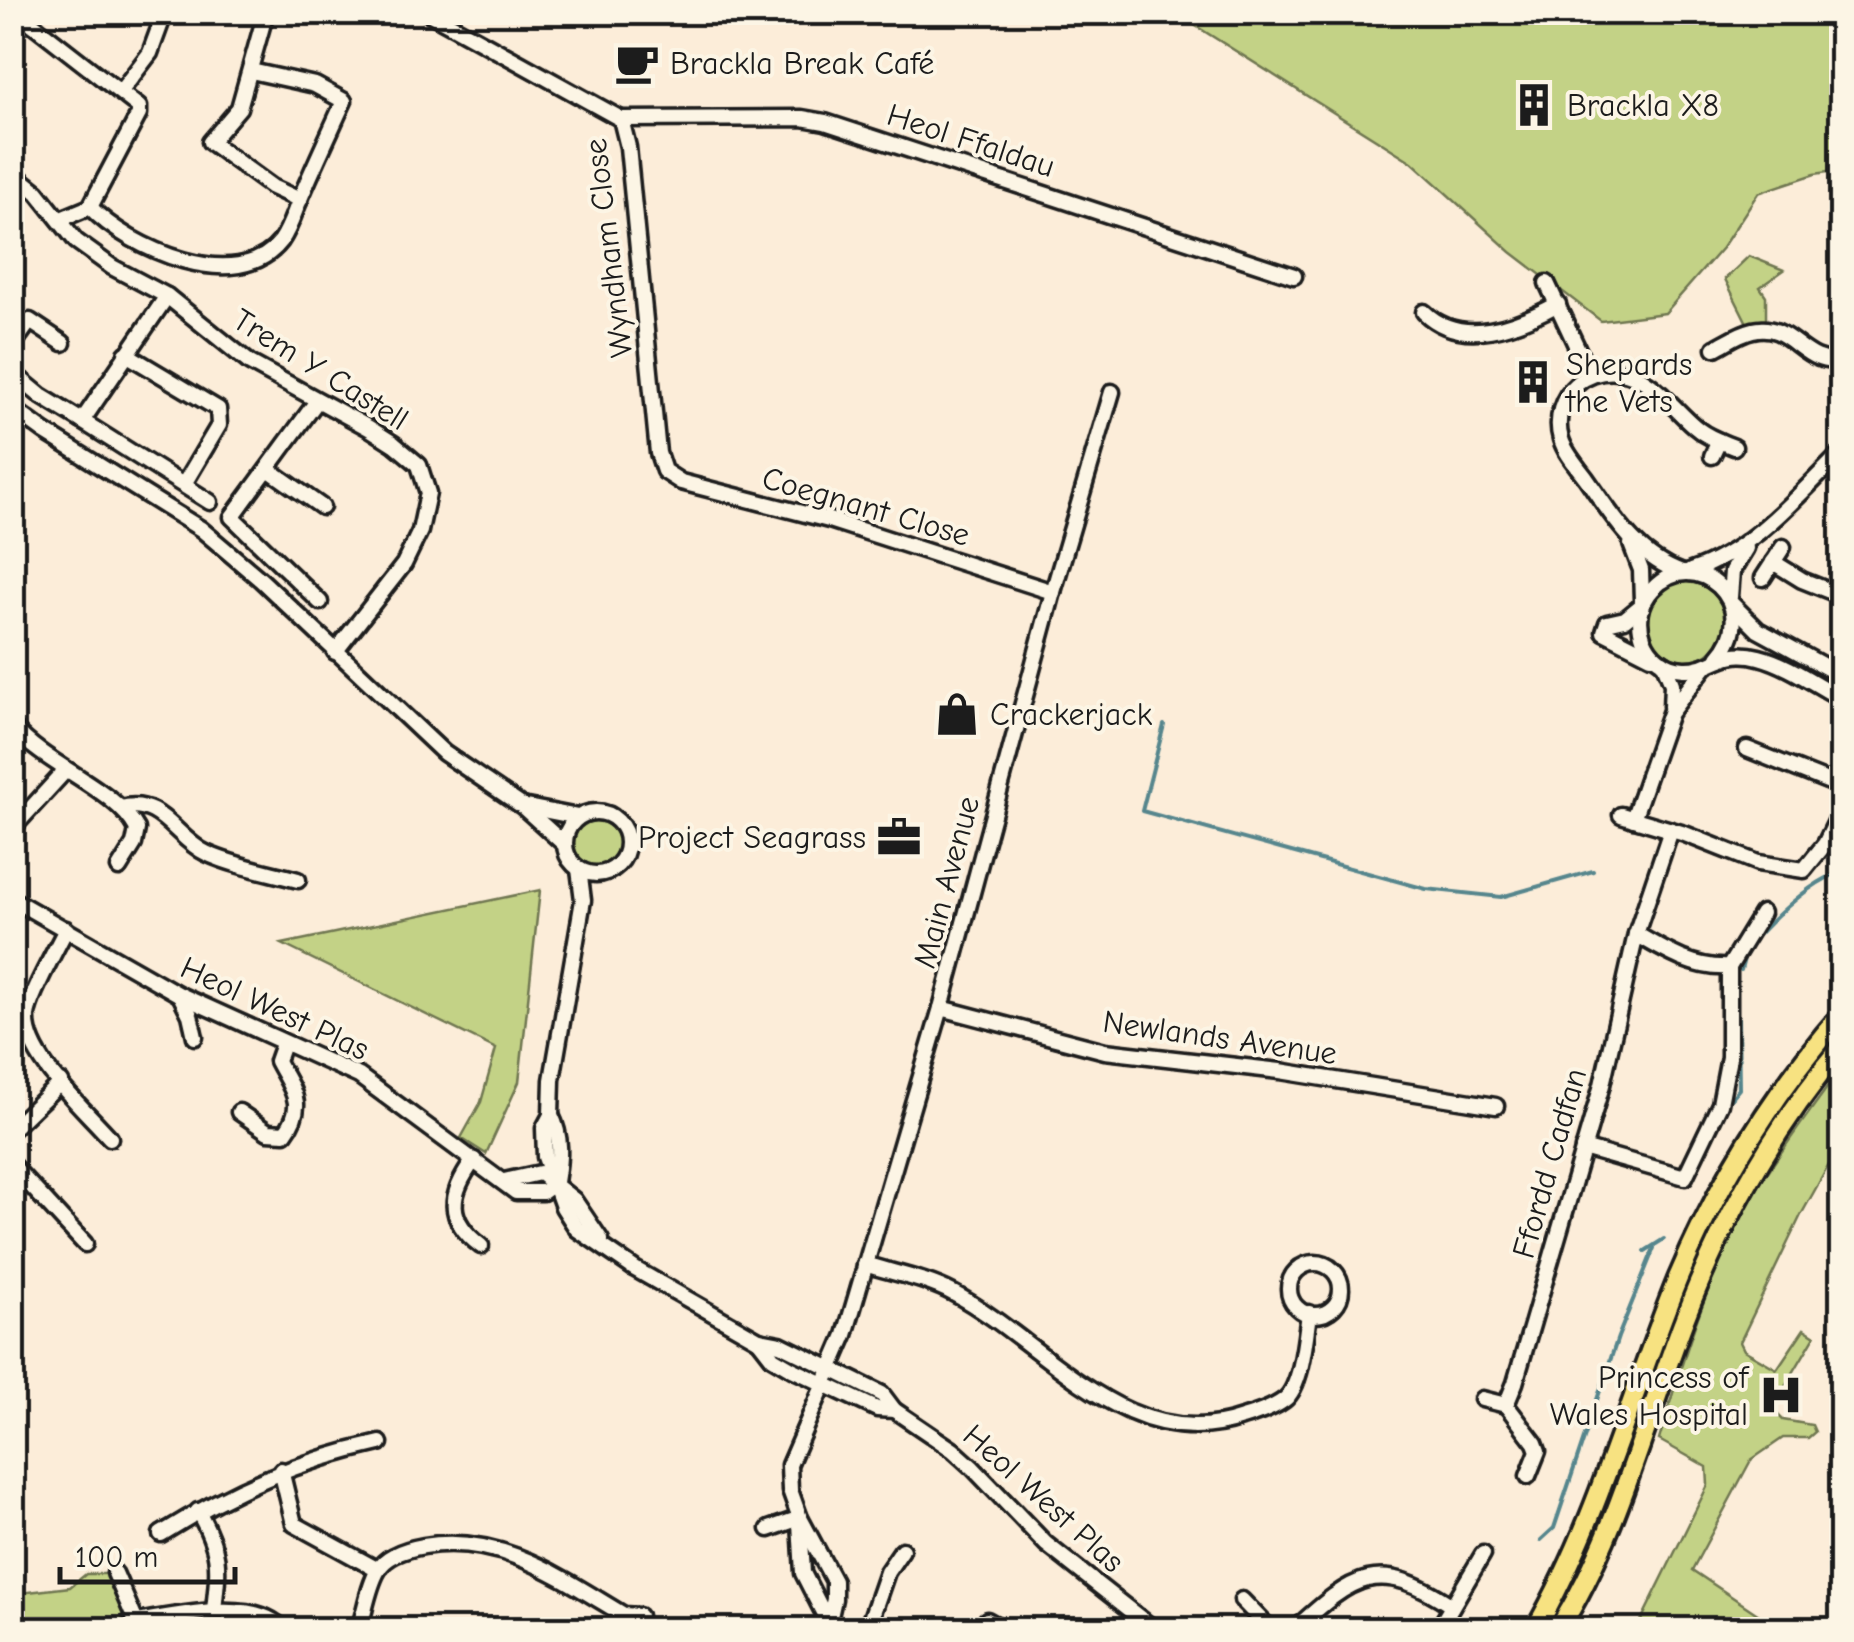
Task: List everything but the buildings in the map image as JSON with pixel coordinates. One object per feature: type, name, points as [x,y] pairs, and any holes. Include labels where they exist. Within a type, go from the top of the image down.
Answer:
[{"type":"main road","points":[[1535,1630],[1565,1578],[1672,1295],[1699,1234],[1742,1152],[1795,1072],[1842,1014]]},
{"type":"main road","points":[[1558,1630],[1580,1596],[1653,1412],[1674,1346],[1723,1230],[1758,1164],[1842,1047]]},
{"type":"street","points":[[18,12],[139,107],[139,114],[90,207],[61,219]]},
{"type":"street","points":[[121,91],[150,53],[165,12]]},
{"type":"street","points":[[266,12],[239,108],[210,142],[272,187],[300,200]]},
{"type":"street","name":"Wyndham Close","points":[[427,12],[621,119],[628,146],[658,453],[664,472]]},
{"type":"street","points":[[90,207],[115,230],[185,263],[200,266],[240,262],[271,252],[288,228],[344,101],[315,85],[251,71]]},
{"type":"street","name":"Heol Ffaldau","points":[[621,119],[802,118],[825,122],[1294,276]]},
{"type":"street","name":"Trem Y Castell","points":[[12,172],[61,219],[76,241],[112,267],[167,296],[250,364],[394,444],[419,465],[428,494],[420,531],[404,564],[335,652]]},
{"type":"street","points":[[1547,283],[1590,375]]},
{"type":"street","points":[[82,420],[167,296]]},
{"type":"street","points":[[1424,312],[1443,327],[1468,331],[1505,329],[1558,304]]},
{"type":"street","points":[[12,346],[30,321],[63,343]]},
{"type":"street","points":[[1724,349],[1752,330],[1772,329],[1784,333],[1814,358],[1829,362],[1842,359]]},
{"type":"street","points":[[126,354],[218,409],[219,425],[184,484]]},
{"type":"street","points":[[1712,456],[1726,444],[1698,430],[1641,380],[1616,371],[1590,375],[1574,386],[1563,402],[1558,421],[1561,439],[1626,534],[1650,557],[1715,582],[1758,630],[1842,676]]},
{"type":"street","points":[[12,372],[41,396],[210,502]]},
{"type":"street","name":"Main Avenue","points":[[800,1518],[790,1490],[789,1465],[845,1334],[941,1008],[1053,592],[1112,392]]},
{"type":"street","points":[[317,400],[232,516],[320,602]]},
{"type":"street","points":[[12,408],[201,529],[444,753],[522,806],[564,844],[571,863],[579,870],[604,873]]},
{"type":"street","points":[[1842,452],[1752,539],[1720,561],[1660,582],[1642,605],[1625,619],[1607,624],[1604,632],[1684,669],[1741,654],[1762,658],[1842,699]]},
{"type":"street","points":[[268,470],[322,507]]},
{"type":"street","name":"Coegnant Close","points":[[664,472],[682,482],[829,520],[1053,592]]},
{"type":"street","points":[[1626,534],[1640,570],[1641,634],[1660,660],[1673,692],[1670,713],[1627,817],[1758,862],[1804,870],[1825,844],[1842,809]]},
{"type":"street","points":[[1670,713],[1730,644],[1735,631],[1732,571],[1752,539]]},
{"type":"street","points":[[1763,578],[1783,547]]},
{"type":"street","points":[[1774,562],[1802,580],[1842,596]]},
{"type":"street","points":[[18,739],[130,814],[138,830],[119,868]]},
{"type":"street","points":[[1748,749],[1842,787]]},
{"type":"street","points":[[12,829],[65,771]]},
{"type":"street","points":[[120,808],[137,803],[154,811],[205,853],[298,880]]},
{"type":"street","points":[[522,806],[578,817]]},
{"type":"street","points":[[564,844],[578,817],[587,813],[608,814],[623,828],[623,858],[604,873],[582,900]]},
{"type":"street","name":"Ffordd Cadfan","points":[[1506,1405],[1602,1085],[1636,934],[1671,830]]},
{"type":"street","points":[[556,1183],[560,1156],[558,1128],[551,1115],[552,1080],[582,900],[579,870]]},
{"type":"street","name":"Heol West Plas","points":[[12,899],[180,995],[359,1076],[504,1181],[540,1173],[556,1183],[563,1207],[577,1228],[635,1269],[759,1340],[780,1344],[882,1394],[894,1410],[953,1450],[999,1492],[1046,1544],[1155,1630]]},
{"type":"street","points":[[1583,1148],[1685,1177],[1720,1104],[1730,1057],[1729,967],[1762,913]]},
{"type":"street","points":[[66,929],[26,1012],[30,1039],[60,1082],[111,1136]]},
{"type":"street","points":[[1636,934],[1673,956],[1714,968],[1729,967]]},
{"type":"street","points":[[180,995],[195,1037]]},
{"type":"street","name":"Newlands Avenue","points":[[941,1008],[1104,1051],[1280,1071],[1496,1106]]},
{"type":"street","points":[[238,1112],[268,1132],[285,1133],[296,1118],[298,1102],[277,1062],[283,1044]]},
{"type":"street","points":[[12,1130],[60,1082]]},
{"type":"street","points":[[474,1160],[456,1189],[454,1208],[466,1234],[482,1246]]},
{"type":"street","points":[[12,1165],[85,1245]]},
{"type":"street","points":[[866,1264],[951,1292],[1114,1405],[1151,1422],[1216,1428],[1287,1398],[1295,1386],[1309,1314]]},
{"type":"street","name":"Heol West Plas","points":[[759,1340],[772,1358],[877,1409],[894,1410]]},
{"type":"street","points":[[1482,1400],[1506,1405],[1538,1451],[1528,1476]]},
{"type":"street","points":[[161,1534],[281,1470],[380,1444]]},
{"type":"street","points":[[281,1470],[294,1524],[378,1570]]},
{"type":"street","points":[[198,1511],[216,1543],[217,1630]]},
{"type":"street","points":[[768,1529],[800,1518]]},
{"type":"street","points":[[800,1518],[834,1581],[828,1626]]},
{"type":"street","points":[[800,1518],[802,1573],[828,1626]]},
{"type":"street","points":[[359,1630],[378,1570],[390,1558],[410,1548],[434,1544],[470,1544],[509,1552],[539,1564],[624,1615],[639,1616],[640,1630]]},
{"type":"street","points":[[867,1630],[887,1572],[902,1550]]},
{"type":"street","points":[[1438,1630],[1483,1554]]},
{"type":"street","points":[[116,1574],[136,1626],[216,1611],[260,1615],[284,1630]]},
{"type":"street","points":[[1294,1630],[1334,1593],[1354,1582],[1373,1578],[1390,1577],[1423,1586],[1452,1606]]},
{"type":"street","points":[[1242,1600],[1271,1630]]},
{"type":"street","points":[[982,1630],[987,1620],[1005,1630]]},
{"type":"green space","points":[[1188,12],[1841,13],[1841,170],[1815,174],[1758,193],[1722,248],[1665,313],[1601,321],[1511,252],[1412,162],[1188,21]]},
{"type":"green space","points":[[1749,256],[1784,270],[1760,287],[1766,296],[1766,320],[1747,323],[1725,279]]},
{"type":"green space","points":[[1686,582],[1701,585],[1713,594],[1722,606],[1722,636],[1713,648],[1701,657],[1686,660],[1671,657],[1659,648],[1650,636],[1647,621],[1650,606],[1659,594],[1671,585]]},
{"type":"green space","points":[[595,821],[612,828],[619,845],[612,862],[595,869],[578,862],[571,845],[578,828]]},
{"type":"green space","points":[[540,890],[519,1082],[486,1154],[461,1138],[481,1102],[496,1049],[282,944]]},
{"type":"green space","points":[[1841,1068],[1841,1143],[1801,1215],[1740,1342],[1744,1350],[1777,1369],[1804,1329],[1815,1336],[1774,1411],[1783,1420],[1812,1425],[1815,1432],[1808,1438],[1783,1438],[1751,1460],[1692,1570],[1780,1629],[1723,1629],[1703,1620],[1698,1629],[1637,1629],[1708,1485],[1707,1467],[1659,1440],[1700,1311],[1757,1189]]},
{"type":"green space","points":[[86,1574],[110,1574],[122,1606],[123,1629],[13,1630],[13,1600],[20,1593],[70,1587]]},
{"type":"waterway","points":[[1164,725],[1142,811],[1426,889],[1501,897],[1593,871]]},
{"type":"waterway","points":[[1751,943],[1805,892],[1842,872]]},
{"type":"waterway","points":[[1741,970],[1746,951]]},
{"type":"waterway","points":[[1725,1106],[1739,1089],[1738,1017]]},
{"type":"waterway","points":[[1645,1251],[1664,1239]]},
{"type":"waterway","points":[[1541,1540],[1554,1528],[1618,1337],[1654,1248]]},
{"type":"place","name":"Brackla Break Café","points":[[637,63]]},
{"type":"place","name":"Brackla X8","points":[[1534,105]]},
{"type":"place","name":"Shepards the Vets","points":[[1533,382]]},
{"type":"place","name":"Crackerjack","points":[[957,714]]},
{"type":"place","name":"Project Seagrass","points":[[899,837]]},
{"type":"place","name":"Princess of Wales Hospital","points":[[1781,1395]]}]
